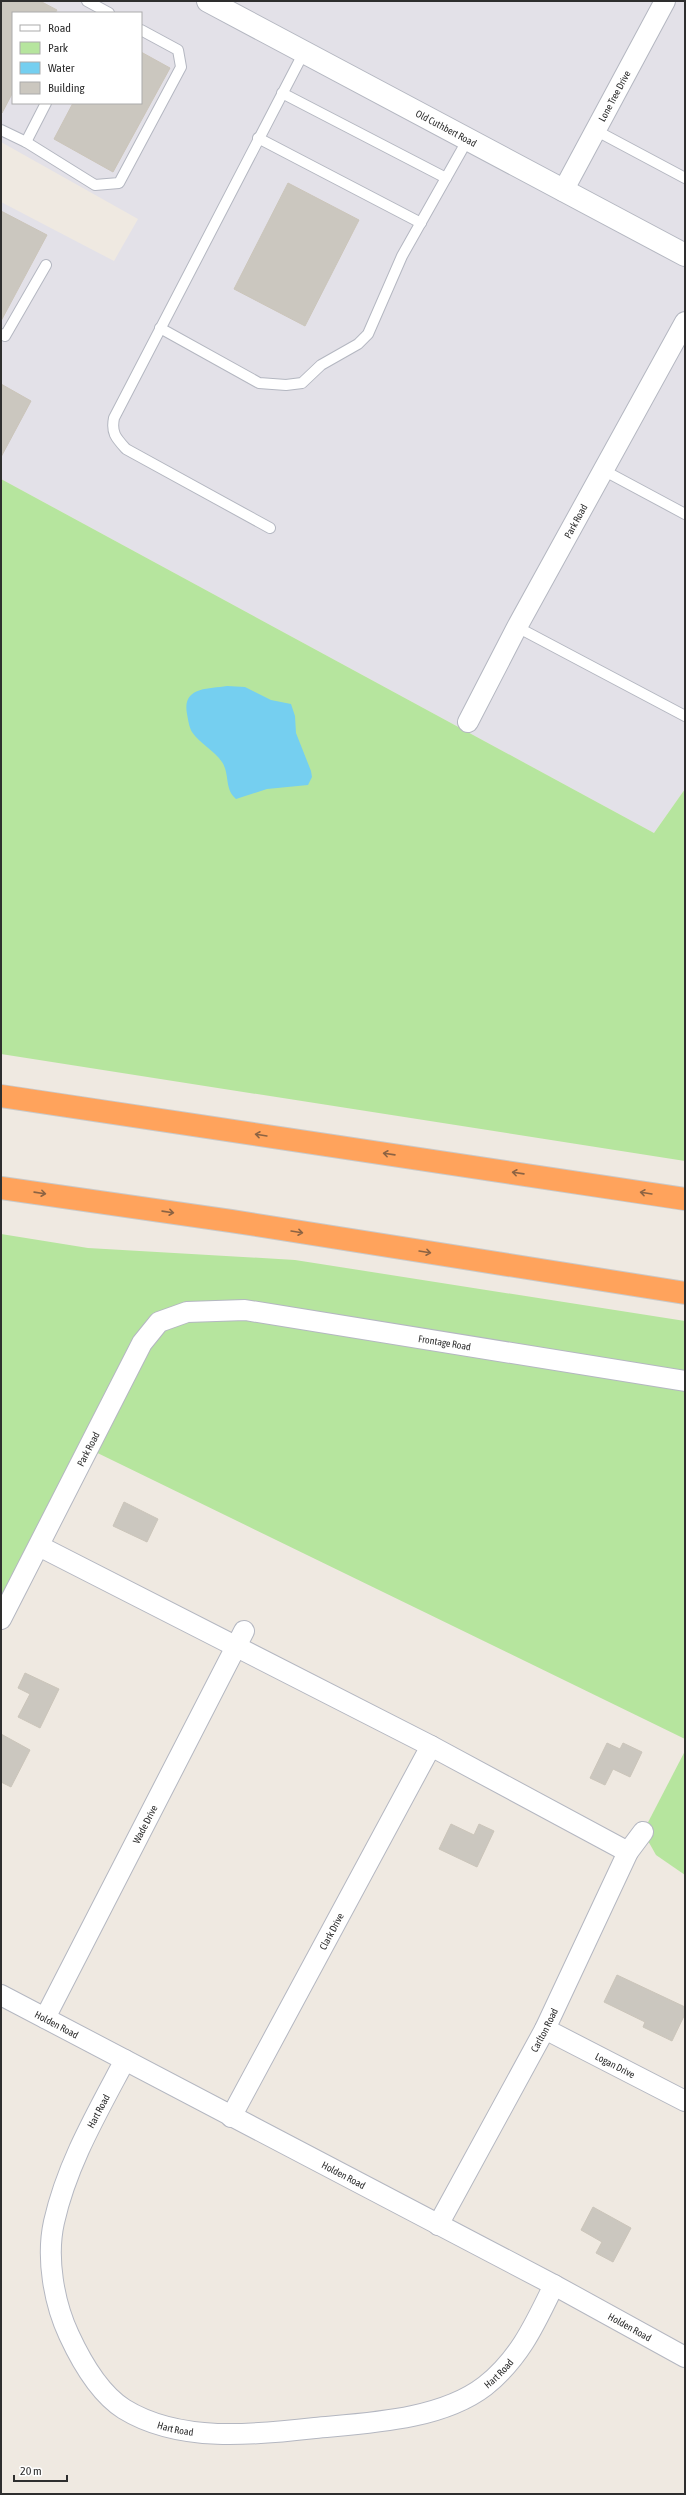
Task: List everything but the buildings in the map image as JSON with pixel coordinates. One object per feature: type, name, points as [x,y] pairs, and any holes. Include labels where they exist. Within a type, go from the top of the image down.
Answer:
[{"type":"highway","points":[[1,1096],[685,1199]]},
{"type":"highway","points":[[1,1188],[231,1221],[685,1293]]},
{"type":"street","name":"Old Cuthbert Road","points":[[208,1],[685,255]]},
{"type":"street","name":"Lone Tree Drive","points":[[563,191],[665,1]]},
{"type":"street","name":"Park Road","points":[[468,722],[517,627],[685,322]]},
{"type":"street","name":"Park Road","points":[[1,1619],[142,1343],[159,1322],[187,1312],[203,1310]]},
{"type":"street","name":"Frontage Road","points":[[203,1310],[245,1310],[685,1381]]},
{"type":"street","points":[[39,1546],[240,1639],[431,1746],[628,1852]]},
{"type":"street","name":"Wade Drive","points":[[45,2018],[240,1639]]},
{"type":"street","name":"Clark Drive","points":[[231,2117],[431,1746]]},
{"type":"street","name":"Carlton Road","points":[[438,2225],[545,2029],[628,1852],[643,1832]]},
{"type":"street","name":"Holden Road","points":[[1,1995],[231,2117],[554,2285],[685,2357]]},
{"type":"street","name":"Logan Drive","points":[[545,2029],[685,2101]]},
{"type":"street","name":"Hart Road","points":[[125,2060],[86,2135],[64,2185],[54,2225],[51,2259],[63,2322],[79,2357],[103,2389],[122,2408],[150,2422],[186,2431],[230,2433],[299,2430],[370,2422],[423,2413],[455,2403],[484,2387],[510,2363],[527,2340],[554,2285]]},
{"type":"lane","points":[[93,5],[107,12]]},
{"type":"lane","points":[[1,130],[26,142],[95,186],[119,183],[181,67],[178,50],[142,31]]},
{"type":"lane","points":[[270,528],[126,449],[115,437],[112,428],[114,418],[258,138],[304,52]]},
{"type":"lane","points":[[282,93],[446,178]]},
{"type":"lane","points":[[26,142],[45,104]]},
{"type":"lane","points":[[595,130],[685,178]]},
{"type":"lane","points":[[258,138],[421,223]]},
{"type":"lane","points":[[160,328],[259,383],[286,385],[302,383],[321,365],[358,344],[368,334],[402,256],[468,139]]},
{"type":"lane","points":[[1,334],[5,336],[46,265]]},
{"type":"lane","points":[[603,470],[685,514]]},
{"type":"lane","points":[[517,627],[685,716]]},
{"type":"shaded area","points":[[1,1],[685,1],[685,789],[654,833],[1,479],[1,202],[114,261],[138,219],[1,142]]},
{"type":"green space","points":[[1,479],[654,833],[685,789],[685,1161],[1,1054]]},
{"type":"green space","points":[[1,1234],[88,1248],[295,1260],[685,1321],[685,1739],[79,1444],[1,1603]]},
{"type":"green space","points":[[685,1751],[685,1875],[656,1855],[643,1832]]},
{"type":"water","points":[[227,686],[245,687],[271,700],[291,704],[295,716],[296,733],[311,771],[312,777],[308,785],[267,789],[236,799],[232,795],[228,786],[226,771],[222,762],[195,736],[191,730],[186,705],[192,694],[198,691]]}]
